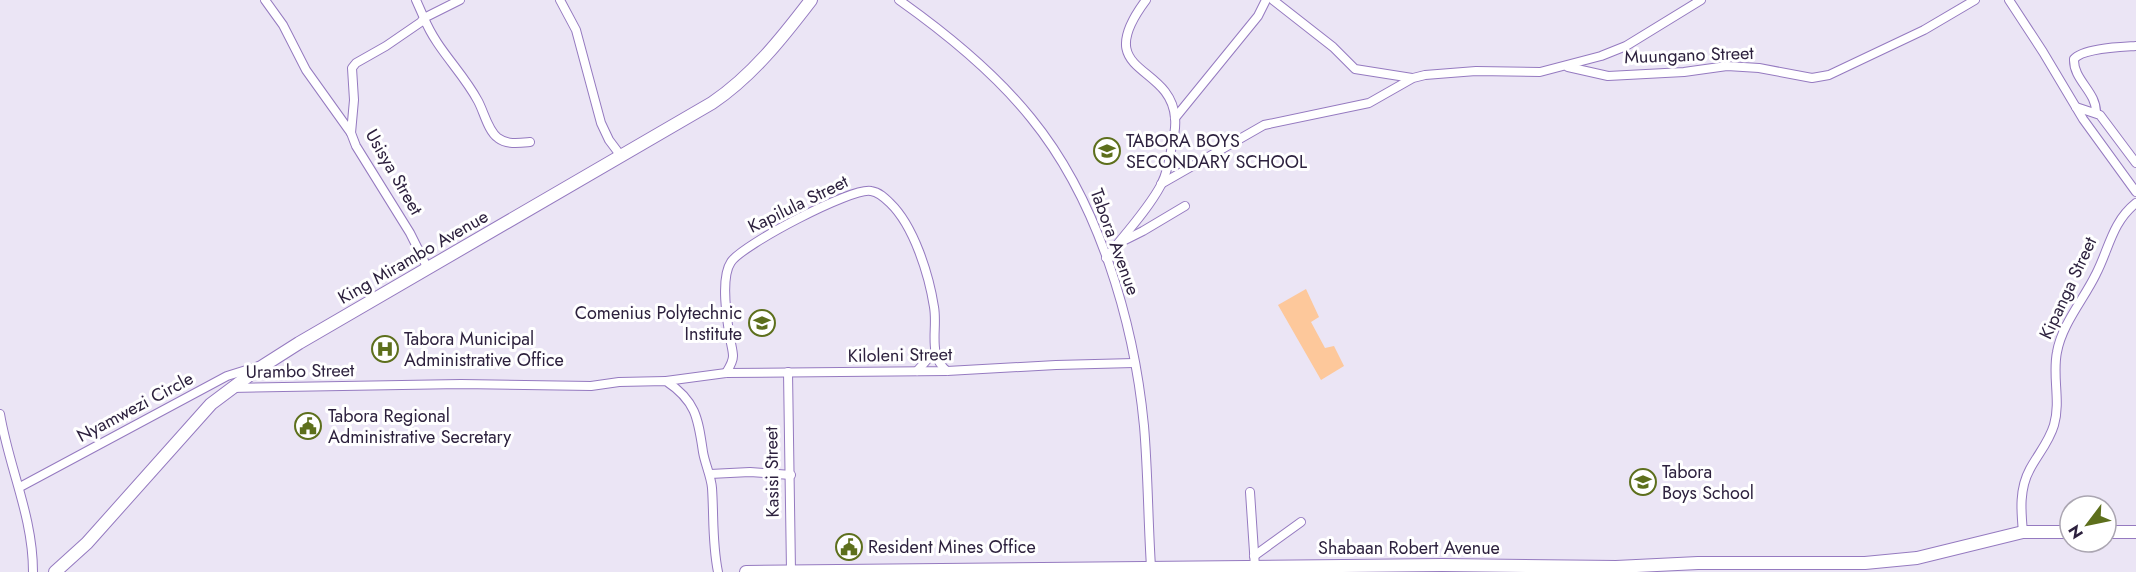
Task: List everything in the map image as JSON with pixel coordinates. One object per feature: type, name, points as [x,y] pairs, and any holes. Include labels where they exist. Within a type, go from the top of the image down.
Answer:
[{"type":"street","points":[[265,0],[287,32],[294,51],[306,70],[351,133]]},
{"type":"street","points":[[416,0],[439,48],[472,92],[495,135],[506,142],[531,142]]},
{"type":"street","name":"Usisya Street","points":[[428,269],[410,233],[356,146],[351,133],[354,100],[352,68],[356,63],[403,35],[424,18],[460,0]]},
{"type":"street","points":[[560,0],[576,30],[601,123],[609,140],[621,156]]},
{"type":"street","name":"King Mirambo Avenue","points":[[55,572],[87,543],[212,404],[231,388],[268,363],[677,125],[731,90],[757,66],[811,0]]},
{"type":"street","name":"Tabora Avenue","points":[[899,0],[982,66],[1001,84],[1032,119],[1060,158],[1083,201],[1116,286],[1134,363],[1144,426],[1151,567]]},
{"type":"street","points":[[1146,0],[1136,12],[1125,38],[1125,47],[1134,62],[1167,96],[1175,118]]},
{"type":"street","points":[[1175,118],[1213,68],[1258,16],[1266,0]]},
{"type":"street","points":[[1273,0],[1333,47],[1354,69],[1413,78]]},
{"type":"street","name":"Muungano Street","points":[[1161,184],[1264,125],[1369,103],[1413,78],[1432,73],[1532,73],[1601,56],[1626,46],[1701,0]]},
{"type":"street","name":"Muungano Street","points":[[1566,66],[1608,76],[1684,72],[1727,66],[1759,68],[1812,78],[1823,77],[1924,30],[1975,0]]},
{"type":"street","points":[[2008,0],[2038,43],[2076,107],[2136,192]]},
{"type":"street","points":[[2096,113],[2096,103],[2077,73],[2074,59],[2077,55],[2088,52],[2136,46]]},
{"type":"street","points":[[2076,107],[2096,113],[2104,119],[2136,163]]},
{"type":"street","name":"Muungano Street","points":[[1106,258],[1161,184],[1170,156],[1175,118]]},
{"type":"street","name":"Kapilula Street","points":[[745,372],[733,355],[728,327],[726,281],[731,261],[754,244],[809,213],[859,191],[871,190],[882,195],[893,205],[912,236],[930,287],[936,328],[934,351]]},
{"type":"street","name":"Kipanga Street","points":[[2023,532],[2021,508],[2023,487],[2029,471],[2049,439],[2057,412],[2055,375],[2060,339],[2097,272],[2118,224],[2128,209],[2136,203]]},
{"type":"street","points":[[1116,244],[1185,206]]},
{"type":"street","points":[[917,371],[934,351],[941,366],[947,371]]},
{"type":"street","points":[[726,373],[733,355]]},
{"type":"street","name":"Nyamwezi Circle","points":[[20,487],[227,376],[268,363]]},
{"type":"street","name":"Kiloleni Street","points":[[666,381],[745,372],[947,371],[1066,364],[1134,363]]},
{"type":"street","name":"Kasisi Street","points":[[788,372],[791,571]]},
{"type":"street","points":[[666,381],[687,398],[698,417],[712,487],[712,540],[718,572]]},
{"type":"street","name":"Urambo Street","points":[[231,388],[460,384],[591,386],[619,382],[666,381]]},
{"type":"street","points":[[0,414],[20,487],[31,545],[33,572]]},
{"type":"street","points":[[710,474],[750,472],[791,475]]},
{"type":"street","points":[[1250,492],[1255,561]]},
{"type":"street","points":[[1255,561],[1301,522]]},
{"type":"street","name":"Shabaan Robert Avenue","points":[[746,572],[1130,570],[1255,561],[1298,569],[1616,570],[1698,563],[1787,564],[1884,561],[1917,558],[2023,532],[2058,532]]},
{"type":"street","points":[[2118,532],[2136,532]]},
{"type":"shaded area","points":[[1306,289],[1319,317],[1311,322],[1325,348],[1334,346],[1344,366],[1321,380],[1278,305]]},
{"type":"place","name":"TABORA BOYS SECONDARY SCHOOL","points":[[1107,151]]},
{"type":"place","name":"Comenius Polytechnic Institute","points":[[762,323]]},
{"type":"place","name":"Tabora Municipal Administrative Office","points":[[385,349]]},
{"type":"place","name":"Tabora Regional Administrative Secretary","points":[[308,426]]},
{"type":"place","name":"Tabora Boys School","points":[[1643,482]]},
{"type":"place","name":"Resident Mines Office","points":[[849,547]]}]
